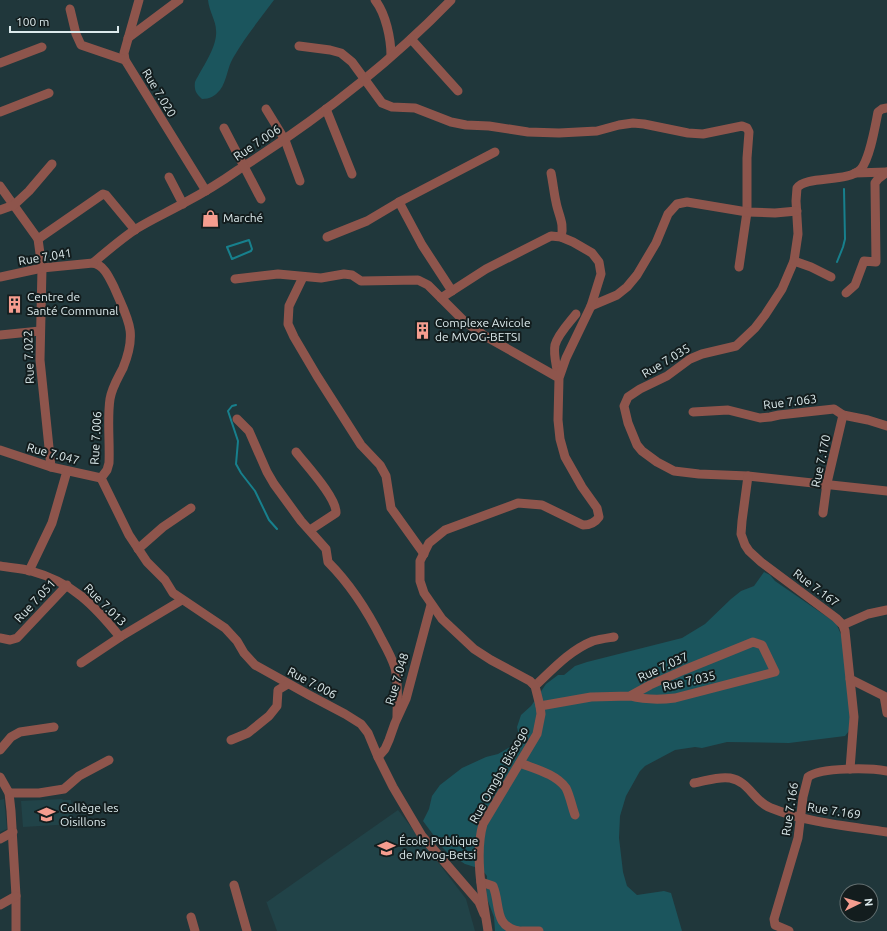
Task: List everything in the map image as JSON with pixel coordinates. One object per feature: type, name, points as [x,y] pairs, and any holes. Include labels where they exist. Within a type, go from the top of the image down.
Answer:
[{"type":"street","points":[[70,9],[80,45],[125,60],[124,53],[139,0]]},
{"type":"street","points":[[128,38],[179,0]]},
{"type":"street","points":[[375,0],[382,13],[388,32],[391,56]]},
{"type":"street","name":"Rue 7.006","points":[[93,263],[135,230],[206,191],[285,140],[364,80],[411,39],[451,0]]},
{"type":"street","points":[[411,39],[458,91]]},
{"type":"street","points":[[299,46],[341,53],[352,62],[382,103],[392,107],[415,108],[451,122],[466,125],[489,126],[528,132],[559,133],[597,131],[625,124],[644,124],[688,133],[703,134],[742,126],[747,128],[750,132],[747,158],[746,212],[739,267]]},
{"type":"street","points":[[0,63],[42,47]]},
{"type":"street","name":"Rue 7.020","points":[[125,60],[206,191]]},
{"type":"street","points":[[0,112],[49,93]]},
{"type":"street","points":[[855,173],[860,170],[864,164],[871,145],[878,112],[887,108]]},
{"type":"street","points":[[266,109],[285,140],[300,181]]},
{"type":"street","points":[[326,109],[352,174]]},
{"type":"street","points":[[224,128],[261,198]]},
{"type":"street","points":[[327,238],[367,221],[399,202],[495,152]]},
{"type":"street","points":[[0,210],[14,205],[29,191],[52,164]]},
{"type":"street","points":[[846,293],[855,285],[864,261],[876,262],[875,183],[887,172]]},
{"type":"street","name":"Rue 7.035","points":[[887,172],[855,173],[803,182],[799,185],[797,188],[798,234],[794,261],[782,289],[765,315],[736,346],[702,354],[690,359],[668,376],[628,397],[624,406],[628,423],[637,445],[647,456],[674,471],[748,476],[795,482],[827,483],[887,491]]},
{"type":"street","points":[[551,173],[556,204],[562,224],[562,237]]},
{"type":"street","points":[[170,177],[183,204]]},
{"type":"street","name":"Rue 7.022","points":[[0,186],[38,239],[42,268],[40,360],[51,467]]},
{"type":"street","points":[[38,239],[103,194],[106,195],[135,230]]},
{"type":"street","points":[[399,202],[422,245],[452,291]]},
{"type":"street","points":[[591,306],[616,295],[627,287],[638,275],[656,243],[668,214],[677,204],[687,202],[746,212],[775,213],[797,211]]},
{"type":"street","points":[[441,298],[486,269],[551,236],[562,237],[592,253],[599,262],[601,274],[591,306],[566,358],[559,378]]},
{"type":"street","points":[[794,261],[811,267],[831,277]]},
{"type":"street","name":"Rue 7.006","points":[[93,263],[99,264],[103,268],[112,283],[130,324],[132,334],[127,358],[110,399],[109,463],[107,470],[101,478],[129,536],[147,562],[165,580],[173,593],[225,628],[255,665],[346,714],[361,724],[368,733],[393,787],[422,836],[480,902],[484,914]]},
{"type":"street","name":"Rue 7.041","points":[[0,277],[42,268],[93,263]]},
{"type":"street","points":[[235,278],[278,274],[321,278],[344,274],[352,276],[360,281],[418,280],[428,285],[464,321],[485,336],[559,378]]},
{"type":"street","points":[[303,277],[289,306],[288,324],[317,376],[361,445],[380,464],[386,476],[391,508],[424,554]]},
{"type":"street","points":[[576,314],[555,345],[555,359],[559,378],[558,420],[562,448],[565,457],[582,487],[597,508],[599,517],[595,522],[583,525],[542,506],[518,504],[445,530],[429,543],[420,561],[420,581],[424,593],[442,619],[474,648],[491,660],[530,681],[535,686],[576,650],[593,641],[614,637]]},
{"type":"street","points":[[0,334],[40,331]]},
{"type":"street","name":"Rue 7.063","points":[[693,412],[728,410],[760,418],[770,418],[779,415],[834,409],[843,415],[868,420],[887,426]]},
{"type":"street","name":"Rue 7.170","points":[[824,513],[827,483],[843,415]]},
{"type":"street","points":[[237,419],[249,431],[267,472],[274,484],[326,549],[326,560],[342,578],[371,618],[390,654],[396,676],[397,717]]},
{"type":"street","name":"Rue 7.047","points":[[0,450],[51,467],[101,478]]},
{"type":"street","points":[[296,452],[332,498],[337,508],[336,513],[310,530]]},
{"type":"street","points":[[30,571],[52,523],[67,471]]},
{"type":"street","name":"Rue 7.167","points":[[748,476],[741,534],[745,545],[760,562],[836,618],[843,625],[845,630],[854,717],[850,769]]},
{"type":"street","points":[[138,548],[163,527],[191,508]]},
{"type":"street","name":"Rue 7.013","points":[[0,566],[30,571],[67,585],[85,599],[106,620],[120,637],[182,600]]},
{"type":"street","name":"Rue 7.051","points":[[0,638],[10,640],[18,638],[67,585]]},
{"type":"street","name":"Rue 7.048","points":[[378,757],[385,749],[397,717],[406,699],[431,605]]},
{"type":"street","points":[[843,625],[868,614],[887,610]]},
{"type":"street","points":[[81,663],[120,637]]},
{"type":"street","name":"Rue 7.037","points":[[540,706],[591,697],[630,696],[650,685],[684,670],[753,642],[762,644],[775,672]]},
{"type":"street","name":"Rue 7.035","points":[[630,696],[644,700],[675,698],[775,672]]},
{"type":"street","points":[[850,679],[884,696],[887,713]]},
{"type":"street","points":[[231,740],[248,733],[269,716],[277,706],[278,690],[288,684]]},
{"type":"street","name":"Rue Omgba Bissogo","points":[[488,931],[484,914],[478,848],[480,835],[483,824],[537,734],[540,718],[540,706],[535,686]]},
{"type":"street","points":[[0,750],[11,737],[20,732],[54,727]]},
{"type":"street","points":[[9,794],[40,793],[64,789],[79,776],[109,760]]},
{"type":"street","points":[[520,763],[552,776],[560,781],[567,790],[575,815]]},
{"type":"street","name":"Rue 7.166","points":[[789,931],[775,925],[774,922],[798,838],[806,781],[808,777],[815,773],[850,769],[887,771]]},
{"type":"street","points":[[0,777],[9,794],[13,832],[16,931]]},
{"type":"street","name":"Rue 7.169","points":[[694,783],[720,777],[731,778],[742,782],[765,805],[801,818],[887,832]]},
{"type":"street","points":[[0,839],[13,832]]},
{"type":"street","points":[[482,882],[493,886],[500,914],[506,926],[512,930],[539,931]]},
{"type":"street","points":[[234,885],[247,931]]},
{"type":"street","points":[[0,905],[16,896]]},
{"type":"street","points":[[191,917],[195,931]]},
{"type":"shaded area","points":[[208,0],[274,0],[238,50],[231,62],[220,90],[212,97],[202,99],[196,92],[195,82],[212,50],[216,36],[216,27]]},
{"type":"shaded area","points":[[764,572],[836,623],[847,648],[851,713],[849,731],[845,736],[789,743],[727,742],[702,748],[695,747],[675,750],[645,766],[640,771],[626,796],[620,816],[619,838],[623,872],[627,886],[637,895],[664,891],[671,893],[682,931],[495,931],[494,917],[486,896],[487,876],[478,868],[465,864],[448,853],[423,821],[429,809],[432,796],[440,785],[462,768],[486,757],[498,754],[520,741],[517,727],[521,715],[531,706],[546,684],[558,675],[564,675],[575,666],[587,662],[682,638],[705,624],[741,591],[754,586]]},
{"type":"shaded area","points":[[4,799],[7,829],[0,832],[0,800]]},
{"type":"shaded area","name":"Collège les Oisillons","points":[[71,800],[73,824],[23,827],[21,801]]},
{"type":"shaded area","name":"École Publique de Mvog-Betsi","points":[[398,810],[466,899],[475,931],[277,931],[266,901],[267,902]]},
{"type":"waterway","points":[[837,262],[845,239],[844,189]]},
{"type":"waterway","points":[[249,240],[252,249],[251,251],[232,259],[227,247],[249,240]]},
{"type":"waterway","points":[[236,405],[232,406],[228,411],[238,441],[236,464],[255,491],[269,520],[277,529]]},
{"type":"place","name":"Marché","points":[[210,218]]},
{"type":"place","name":"Centre de Santé Communal","points":[[14,304]]},
{"type":"place","name":"Complexe Avicole de MVOG-BETSI","points":[[422,330]]},
{"type":"place","name":"Collège les Oisillons","points":[[47,815]]},
{"type":"place","name":"École Publique de Mvog-Betsi","points":[[386,848]]}]
